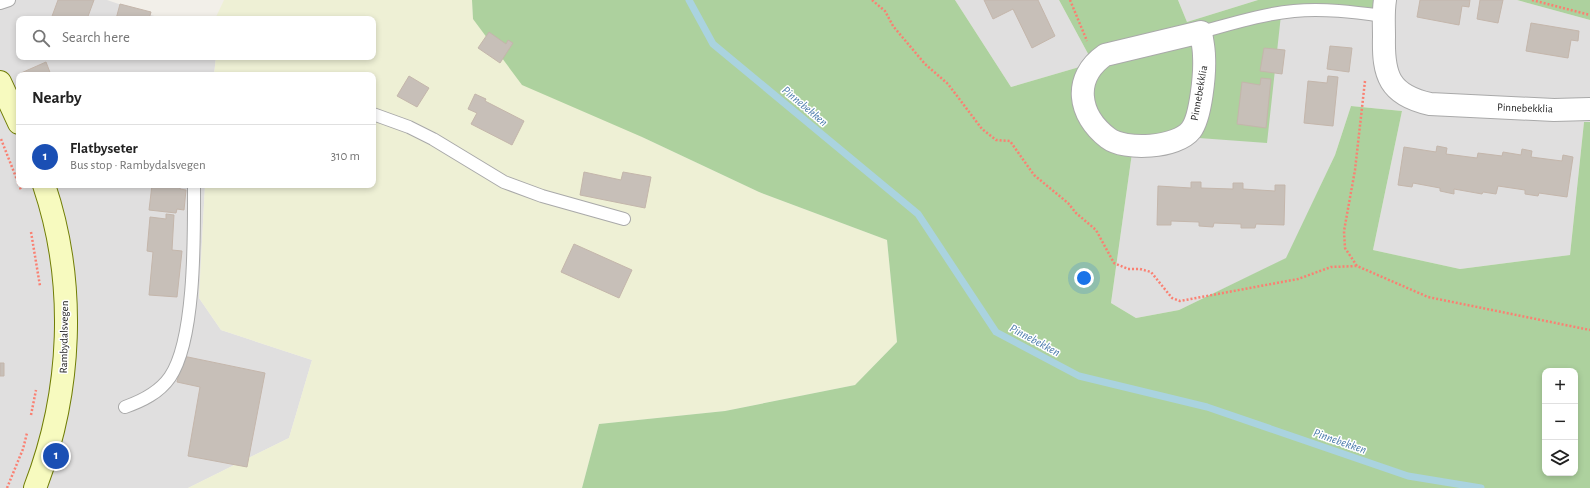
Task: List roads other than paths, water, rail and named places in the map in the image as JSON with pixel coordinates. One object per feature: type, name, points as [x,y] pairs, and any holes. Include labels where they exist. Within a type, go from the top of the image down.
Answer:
[{"type":"main road","points":[[0,82],[16,117]]},
{"type":"main road","name":"Rambydalsvegen","points":[[35,488],[49,448],[58,412],[63,386],[66,347],[65,305],[60,254],[56,227],[45,188]]},
{"type":"street","name":"Pinnebekklia","points":[[1384,8],[1383,54],[1387,73],[1400,93],[1416,101],[1437,104],[1554,110],[1590,109]]},
{"type":"street","name":"Pinnebekklia","points":[[1201,32],[1204,56],[1203,83],[1196,118],[1191,130],[1174,142],[1160,146],[1119,144],[1109,138],[1096,126],[1086,111],[1082,100],[1083,84],[1096,62],[1105,55],[1201,32]]},
{"type":"lane","points":[[0,3],[9,0]]},
{"type":"lane","name":"Pinnebekklia","points":[[1201,32],[1263,16],[1295,11],[1346,11],[1384,8]]},
{"type":"lane","points":[[376,115],[409,127],[433,139],[504,182],[542,196],[624,219]]},
{"type":"lane","points":[[125,407],[140,401],[160,388],[170,377],[184,340],[192,282],[194,188]]},
{"type":"waterway","name":"Pinnebekken","points":[[689,0],[713,44],[918,214],[996,332],[1079,376],[1207,407],[1408,476],[1481,488]]},
{"type":"place","name":"Flatbyseter","points":[[56,456]]}]
